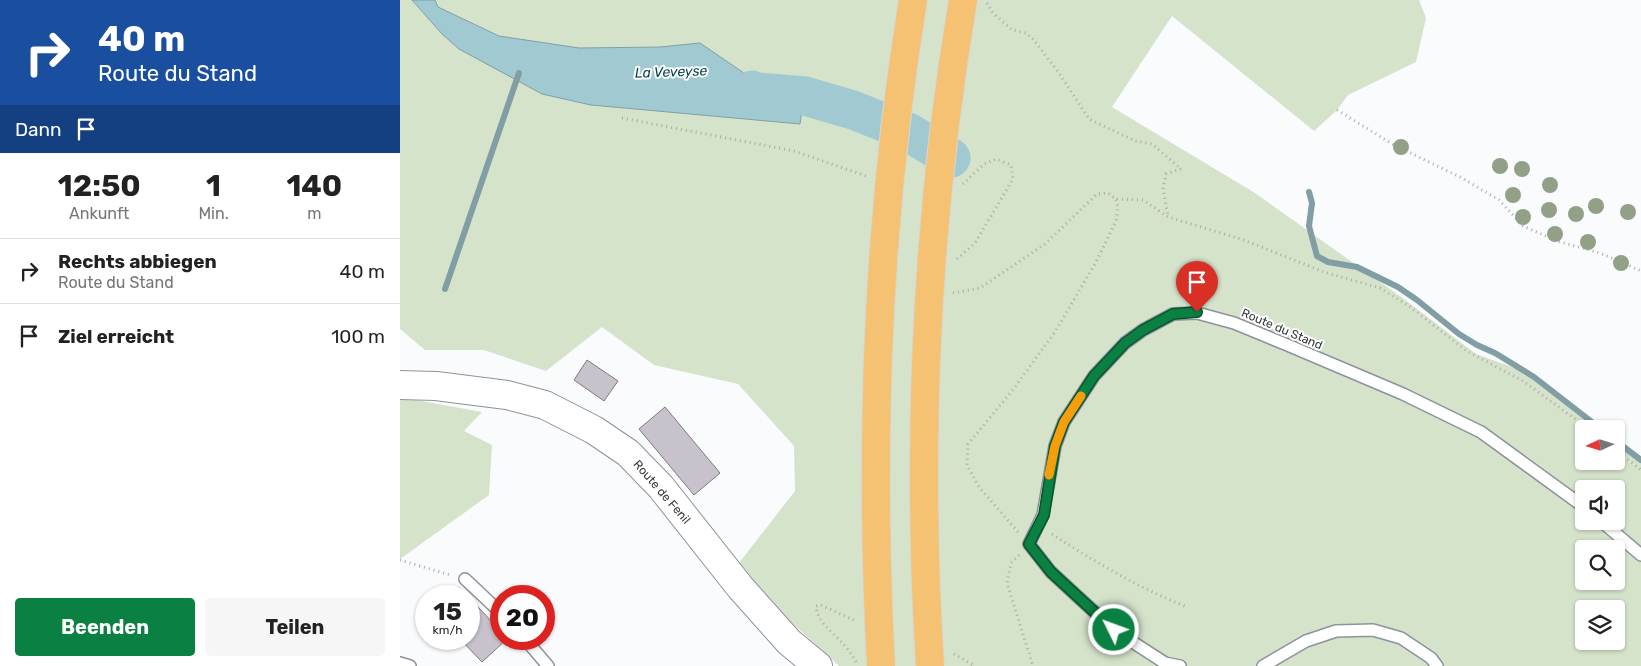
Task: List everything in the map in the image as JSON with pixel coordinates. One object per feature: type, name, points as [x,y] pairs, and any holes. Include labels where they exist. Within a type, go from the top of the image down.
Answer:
[{"type":"highway","points":[[881,666],[876,529],[876,393],[884,250],[892,157],[913,0]]},
{"type":"highway","points":[[930,666],[924,533],[926,361],[937,187],[963,0]]},
{"type":"street","name":"Route de Fenil","points":[[400,385],[436,386],[507,395],[545,405],[601,434],[628,453],[661,487],[752,601],[789,642],[818,666]]},
{"type":"lane","name":"Route du Stand","points":[[1029,544],[1044,515],[1055,446],[1064,422],[1094,376],[1125,343],[1143,330],[1173,314],[1197,312],[1234,322],[1403,394],[1481,432],[1575,500]]},
{"type":"lane","points":[[1612,530],[1641,555]]},
{"type":"lane","points":[[1029,544],[1051,572],[1114,630],[1166,663],[1180,666]]},
{"type":"lane","points":[[465,579],[490,603]]},
{"type":"lane","points":[[1263,666],[1306,642],[1336,631],[1373,630],[1401,638],[1431,658],[1437,666]]},
{"type":"lane","points":[[534,650],[548,666]]},
{"type":"lane","points":[[400,663],[410,666]]},
{"type":"path","points":[[985,0],[993,13],[1012,30],[1026,33],[1033,39],[1089,119],[1135,141],[1152,144],[1181,169],[1166,174],[1163,189],[1168,217]]},
{"type":"path","points":[[1337,110],[1394,145],[1456,175],[1499,200],[1523,226],[1558,241],[1600,253],[1641,271]]},
{"type":"path","points":[[1032,666],[1007,583],[1011,563],[1029,544],[979,487],[967,466],[968,444],[1012,391],[1074,300],[1096,262],[1116,221],[1118,208],[1116,199],[1143,200],[1168,217],[1244,240],[1324,272],[1380,288],[1409,306],[1467,351],[1523,381],[1577,420]]},
{"type":"path","points":[[1625,457],[1641,470]]},
{"type":"path","points":[[1038,526],[1098,564],[1152,593],[1187,607]]},
{"type":"path","points":[[400,560],[465,579]]},
{"type":"green space","points":[[400,0],[412,0],[442,34],[542,94],[591,105],[800,124],[805,87],[757,82],[700,44],[660,47],[579,48],[499,36],[438,7],[435,0],[1419,0],[1426,18],[1416,62],[1348,95],[1337,110],[1314,131],[1172,16],[1112,107],[1255,193],[1400,296],[1476,354],[1526,372],[1591,420],[1575,420],[1575,470],[1625,470],[1625,445],[1641,457],[1641,666],[839,666],[781,613],[739,563],[795,491],[794,446],[738,384],[654,365],[602,327],[546,371],[484,350],[425,350],[400,329]]},
{"type":"green space","points":[[400,397],[482,412],[464,431],[492,445],[489,495],[400,559]]},
{"type":"water","points":[[412,0],[435,0],[438,7],[499,36],[579,48],[660,47],[700,43],[757,82],[805,87],[800,124],[591,105],[542,94],[459,49],[442,34]]},
{"type":"building","points":[[587,360],[618,381],[604,401],[574,380]]},
{"type":"building","points":[[665,407],[720,473],[694,495],[639,429]]},
{"type":"building","points":[[480,609],[490,620],[490,650],[495,650],[482,662],[471,650],[480,650]]},
{"type":"waterway","points":[[445,289],[519,73]]},
{"type":"waterway","name":"La Veveyse","points":[[752,90],[805,96],[853,110],[908,132],[951,158]]},
{"type":"waterway","points":[[1309,192],[1312,203],[1309,226],[1317,256],[1328,262],[1357,267],[1398,287],[1459,334],[1534,377],[1589,420]]},
{"type":"waterway","points":[[1625,448],[1641,460]]},
{"type":"slow traffic","points":[[1049,475],[1055,446],[1064,422],[1081,396]]},
{"type":"route","points":[[1114,630],[1051,572],[1029,544],[1044,515],[1048,480],[1055,446],[1064,422],[1094,376],[1125,343],[1143,330],[1173,314],[1197,312]]}]
